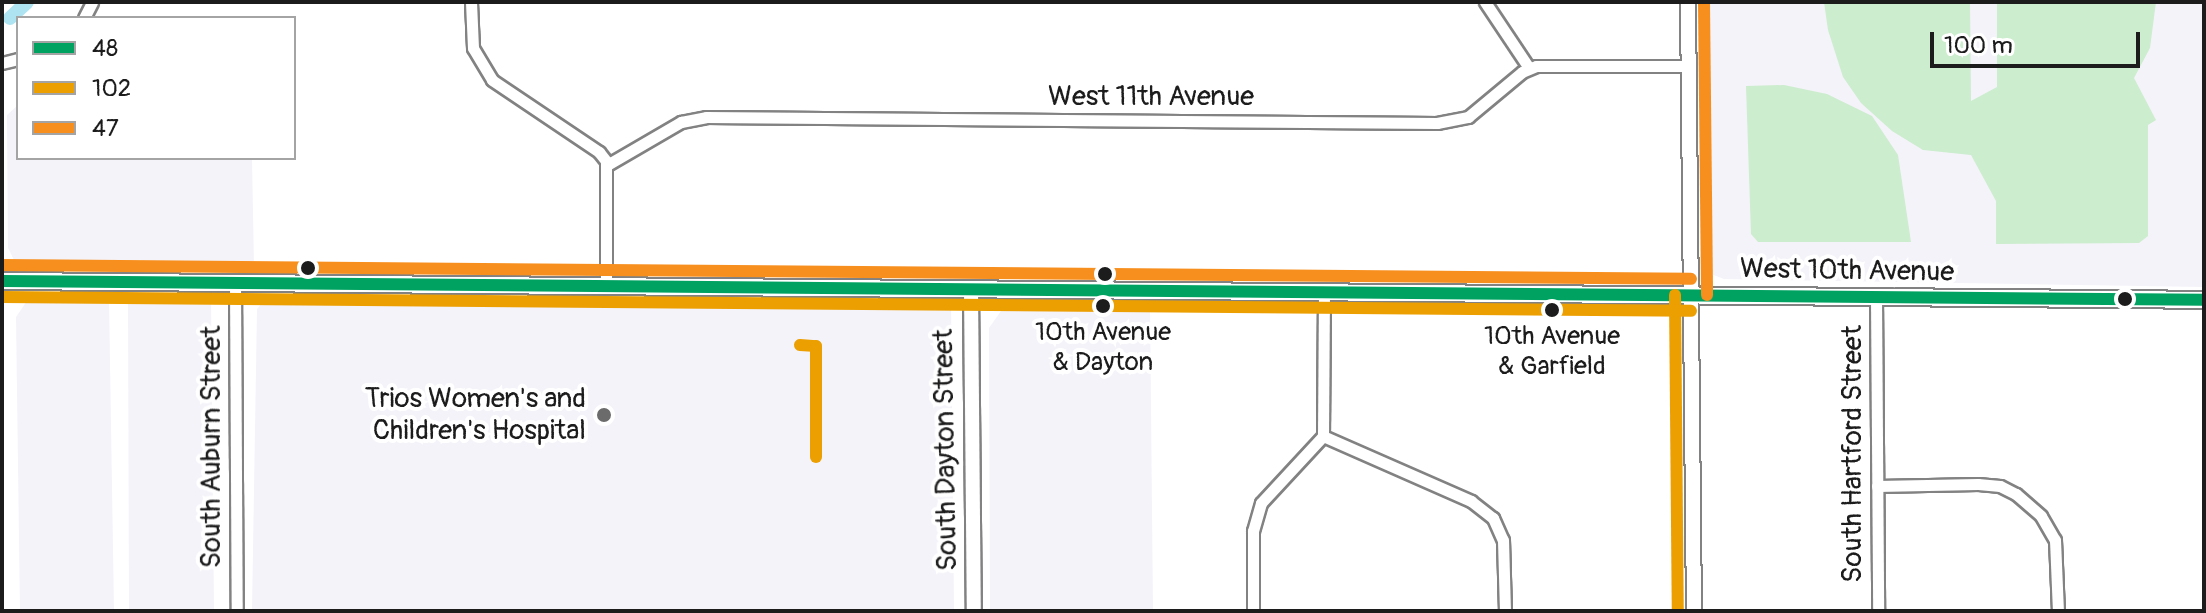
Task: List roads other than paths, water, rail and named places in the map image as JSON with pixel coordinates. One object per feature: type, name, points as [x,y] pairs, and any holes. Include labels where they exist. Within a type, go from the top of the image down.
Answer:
[{"type":"main road","name":"West 10th Avenue","points":[[2,281],[2204,300]]},
{"type":"street","points":[[471,2],[473,48],[492,80],[599,152],[607,165],[606,286]]},
{"type":"street","points":[[1485,2],[1529,68],[1688,66]]},
{"type":"street","points":[[1688,2],[1694,611]]},
{"type":"street","name":"West 11th Avenue","points":[[607,165],[681,122],[706,117],[1449,122],[1478,111],[1529,68]]},
{"type":"street","name":"South Auburn Street","points":[[235,283],[237,611]]},
{"type":"street","name":"South Dayton Street","points":[[971,289],[974,611]]},
{"type":"street","points":[[1253,611],[1253,531],[1261,503],[1311,453],[1323,436],[1324,292]]},
{"type":"street","name":"South Hartford Street","points":[[1876,297],[1878,611]]},
{"type":"street","points":[[1323,436],[1471,501],[1493,518],[1500,529],[1504,551],[1505,611]]},
{"type":"street","points":[[1877,486],[1978,484],[2000,486],[2016,494],[2041,516],[2055,540],[2058,611]]},
{"type":"waterway","points":[[10,18],[27,2]]},
{"type":"place","name":"10th Avenue & Dayton","points":[[1103,306]]},
{"type":"place","name":"10th Avenue & Garfield","points":[[1552,310]]},
{"type":"place","name":"Trios Women's and Children's Hospital","points":[[604,415]]}]
